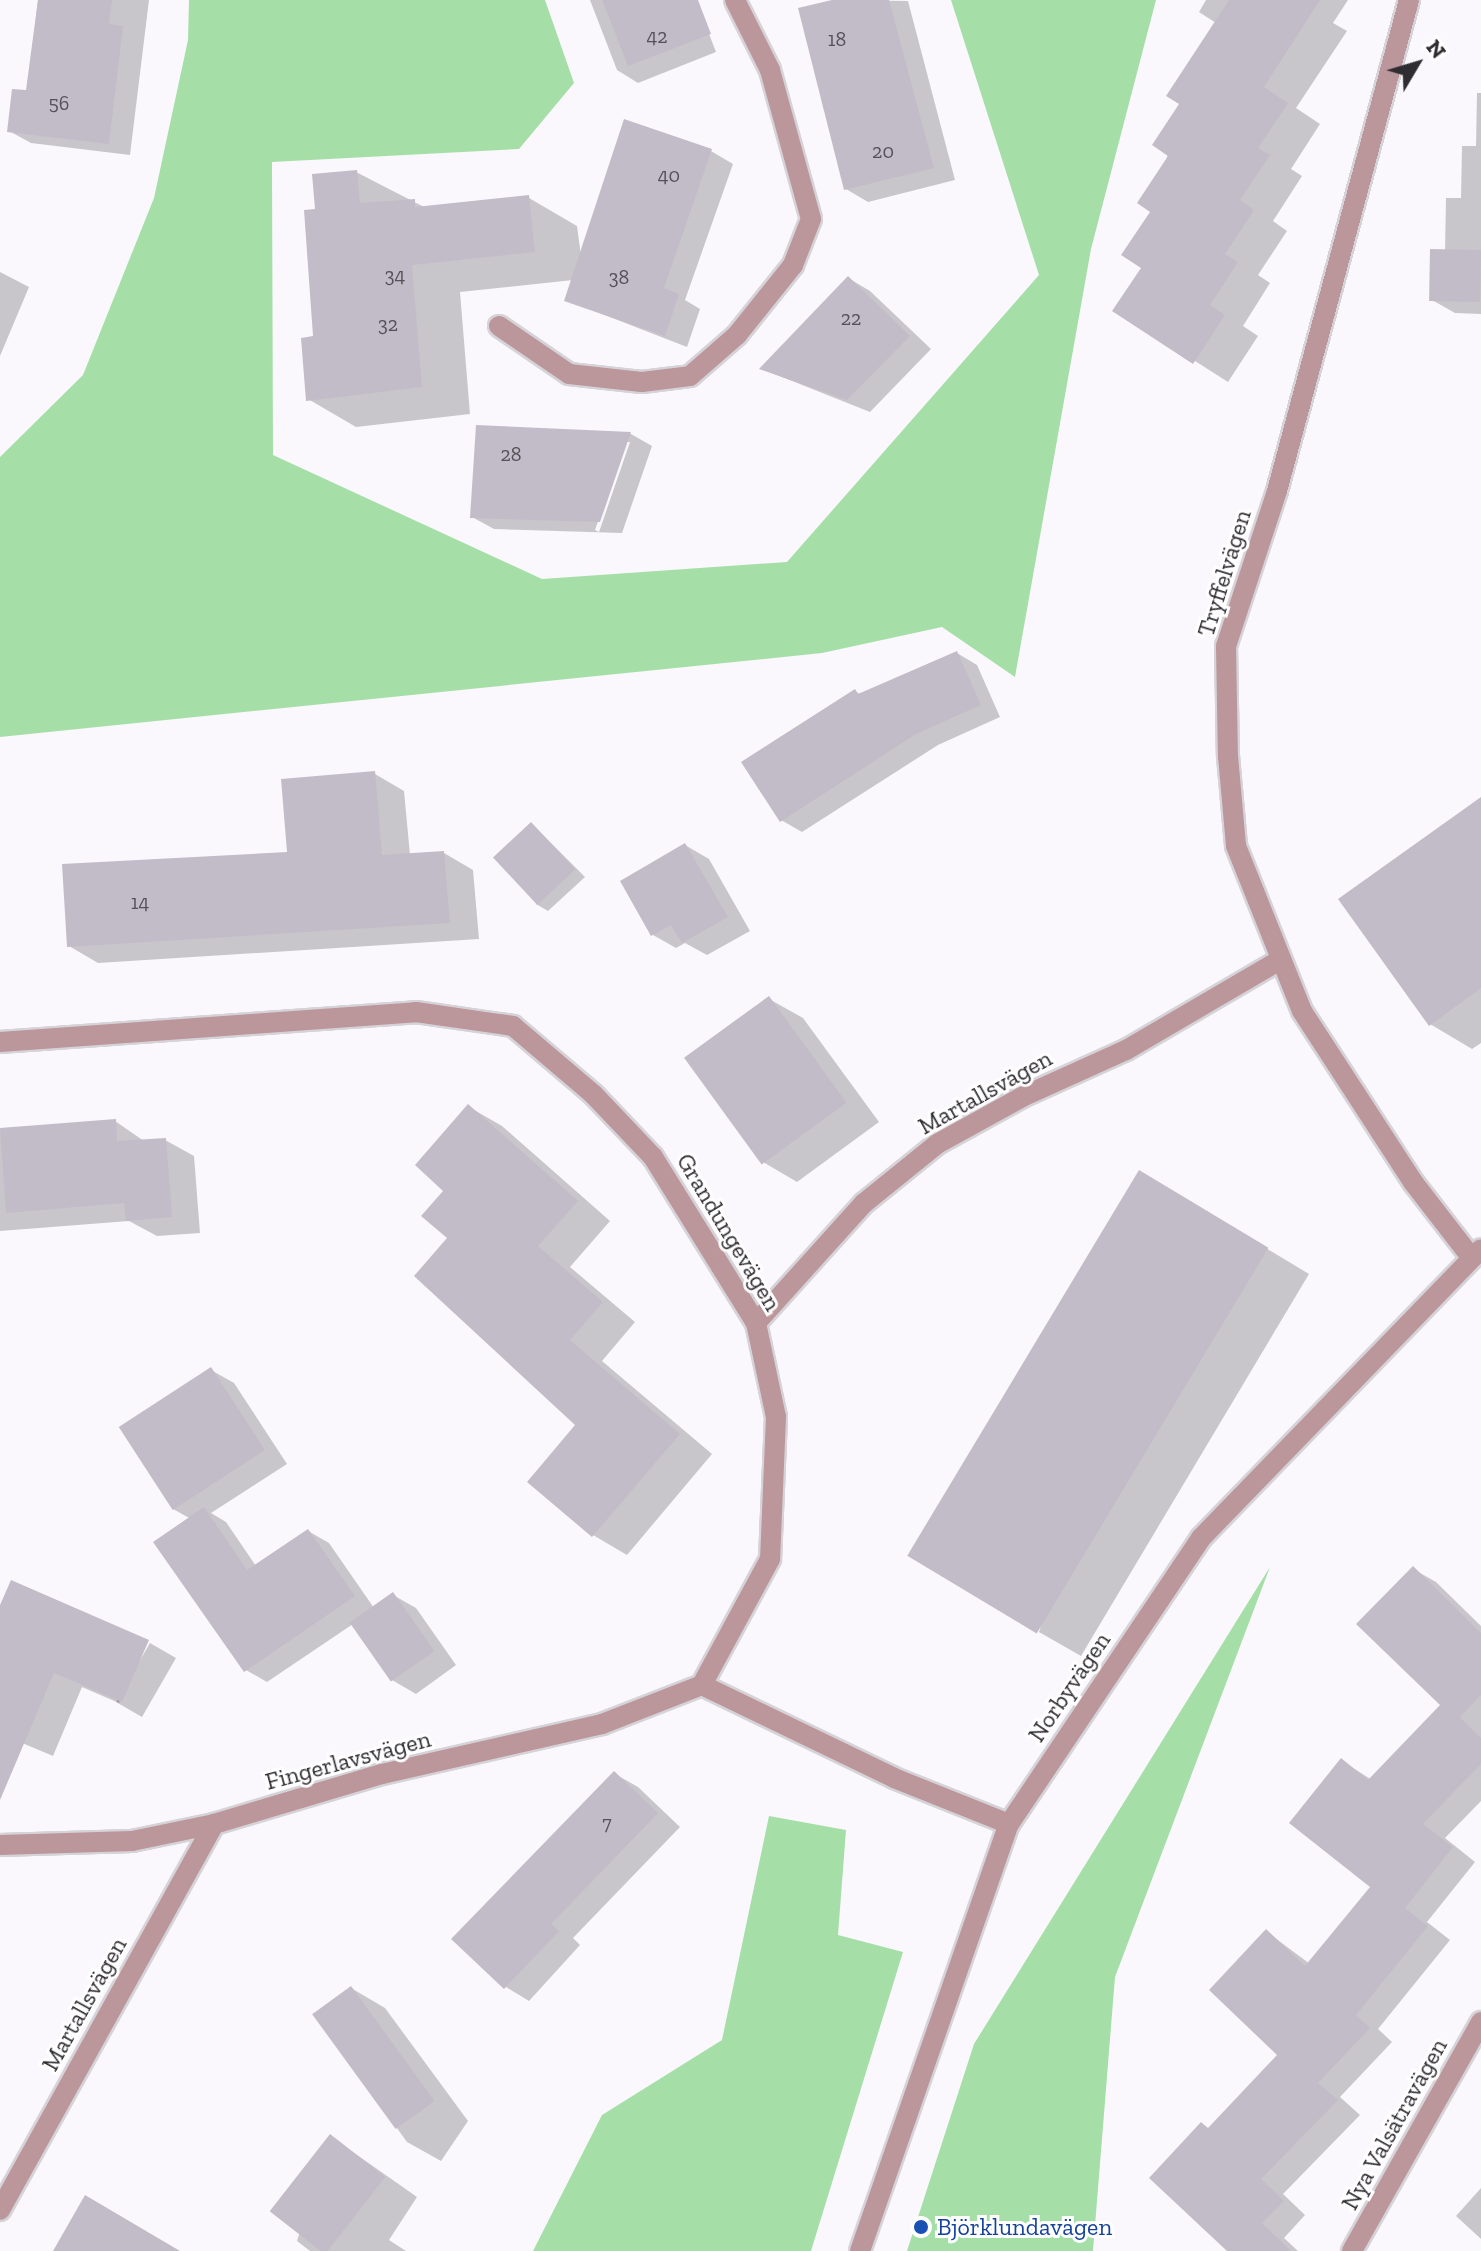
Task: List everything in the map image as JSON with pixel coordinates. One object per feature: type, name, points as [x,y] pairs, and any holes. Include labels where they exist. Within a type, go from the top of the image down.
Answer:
[{"type":"street","points":[[499,326],[569,374],[642,382],[690,376],[737,335],[793,265],[811,219],[770,70],[735,0]]},
{"type":"street","name":"Tryffelvägen","points":[[1409,0],[1277,491],[1226,646],[1236,846],[1302,1011],[1413,1182],[1476,1253]]},
{"type":"street","name":"Martallsvägen","points":[[756,1323],[863,1204],[937,1144],[1022,1097],[1126,1050],[1280,960]]},
{"type":"street","name":"Grandungevägen","points":[[0,1042],[416,1012],[513,1026],[594,1095],[653,1157],[756,1323],[776,1417],[770,1559],[702,1685]]},
{"type":"street","name":"Norbyvägen","points":[[860,2251],[1009,1824],[1201,1538],[1476,1253]]},
{"type":"street","points":[[702,1685],[894,1778],[1009,1824]]},
{"type":"street","name":"Fingerlavsvägen","points":[[0,1845],[132,1841],[214,1824],[382,1774],[602,1724],[702,1685]]},
{"type":"street","name":"Martallsvägen","points":[[0,2210],[214,1824]]},
{"type":"street","name":"Nya Valsätravägen","points":[[1352,2251],[1481,2022]]},
{"type":"green space","points":[[189,0],[545,0],[574,83],[519,149],[272,162],[273,455],[542,579],[787,562],[1039,275],[951,0],[1156,0],[1091,249],[1015,677],[942,627],[822,653],[0,737],[0,457],[83,375],[154,198],[188,40]]},
{"type":"green space","points":[[1270,1567],[1115,1977],[1093,2251],[907,2251],[974,2044]]},
{"type":"green space","points":[[769,1816],[846,1830],[838,1935],[903,1952],[811,2251],[533,2251],[602,2115],[722,2040]]},
{"type":"building","points":[[38,0],[112,0],[109,24],[123,26],[109,144],[7,132],[12,89],[26,90]]},
{"type":"building","points":[[602,0],[698,0],[711,34],[628,66]]},
{"type":"building","points":[[832,0],[889,0],[934,168],[844,190],[798,8]]},
{"type":"building","points":[[1229,0],[1320,0],[1264,87],[1288,103],[1258,148],[1270,155],[1240,200],[1254,210],[1225,254],[1238,262],[1210,305],[1225,315],[1193,364],[1112,311],[1141,268],[1121,255],[1150,212],[1137,203],[1168,156],[1152,145],[1179,104],[1166,96]]},
{"type":"building","points":[[624,119],[712,149],[664,288],[679,294],[665,336],[564,301]]},
{"type":"building","points":[[357,170],[360,203],[415,199],[415,207],[529,195],[535,252],[412,265],[422,387],[306,401],[301,338],[313,336],[304,210],[315,209],[312,174]]},
{"type":"building","points":[[1430,249],[1481,250],[1480,302],[1429,301]]},
{"type":"building","points":[[848,276],[910,336],[847,400],[759,369]]},
{"type":"building","points":[[476,425],[631,432],[600,522],[470,518]]},
{"type":"building","points":[[957,651],[981,705],[916,734],[780,822],[741,762],[855,689],[858,694]]},
{"type":"building","points":[[375,771],[382,855],[444,851],[450,923],[67,947],[62,864],[287,852],[281,779]]},
{"type":"building","points":[[1481,797],[1481,988],[1429,1026],[1338,899]]},
{"type":"building","points":[[531,822],[575,870],[537,905],[493,857]]},
{"type":"building","points":[[685,843],[728,917],[682,943],[671,925],[651,936],[620,881]]},
{"type":"building","points":[[769,996],[847,1103],[762,1165],[684,1058]]},
{"type":"building","points":[[468,1104],[578,1201],[538,1246],[603,1302],[570,1340],[680,1434],[592,1537],[527,1482],[575,1425],[414,1276],[447,1238],[421,1216],[443,1191],[415,1165]]},
{"type":"building","points":[[116,1119],[117,1141],[166,1138],[172,1217],[126,1221],[124,1203],[6,1213],[0,1128]]},
{"type":"building","points":[[1139,1170],[1268,1248],[1037,1633],[907,1556]]},
{"type":"building","points":[[211,1367],[265,1450],[173,1510],[119,1427]]},
{"type":"building","points":[[204,1507],[247,1570],[308,1529],[355,1596],[244,1672],[153,1542]]},
{"type":"building","points":[[1413,1566],[1481,1633],[1481,1695],[1460,1717],[1481,1738],[1481,1764],[1423,1824],[1453,1847],[1405,1908],[1428,1926],[1356,2015],[1370,2028],[1318,2083],[1338,2100],[1261,2179],[1284,2201],[1262,2223],[1291,2251],[1227,2251],[1149,2178],[1201,2122],[1208,2128],[1277,2055],[1209,1990],[1266,1929],[1305,1966],[1370,1887],[1289,1823],[1341,1758],[1368,1780],[1440,1705],[1356,1624]]},
{"type":"building","points":[[11,1580],[149,1640],[122,1702],[54,1673],[0,1800],[0,1605]]},
{"type":"building","points":[[393,1592],[434,1651],[391,1681],[350,1622]]},
{"type":"building","points":[[614,1771],[658,1813],[551,1924],[559,1931],[504,1989],[451,1939]]},
{"type":"building","points":[[351,1986],[434,2101],[396,2129],[312,2014]]},
{"type":"building","points":[[330,2134],[385,2177],[327,2251],[321,2251],[270,2211]]},
{"type":"building","points":[[85,2195],[180,2251],[53,2251]]},
{"type":"place","name":"Björklundavägen","points":[[921,2227]]}]
